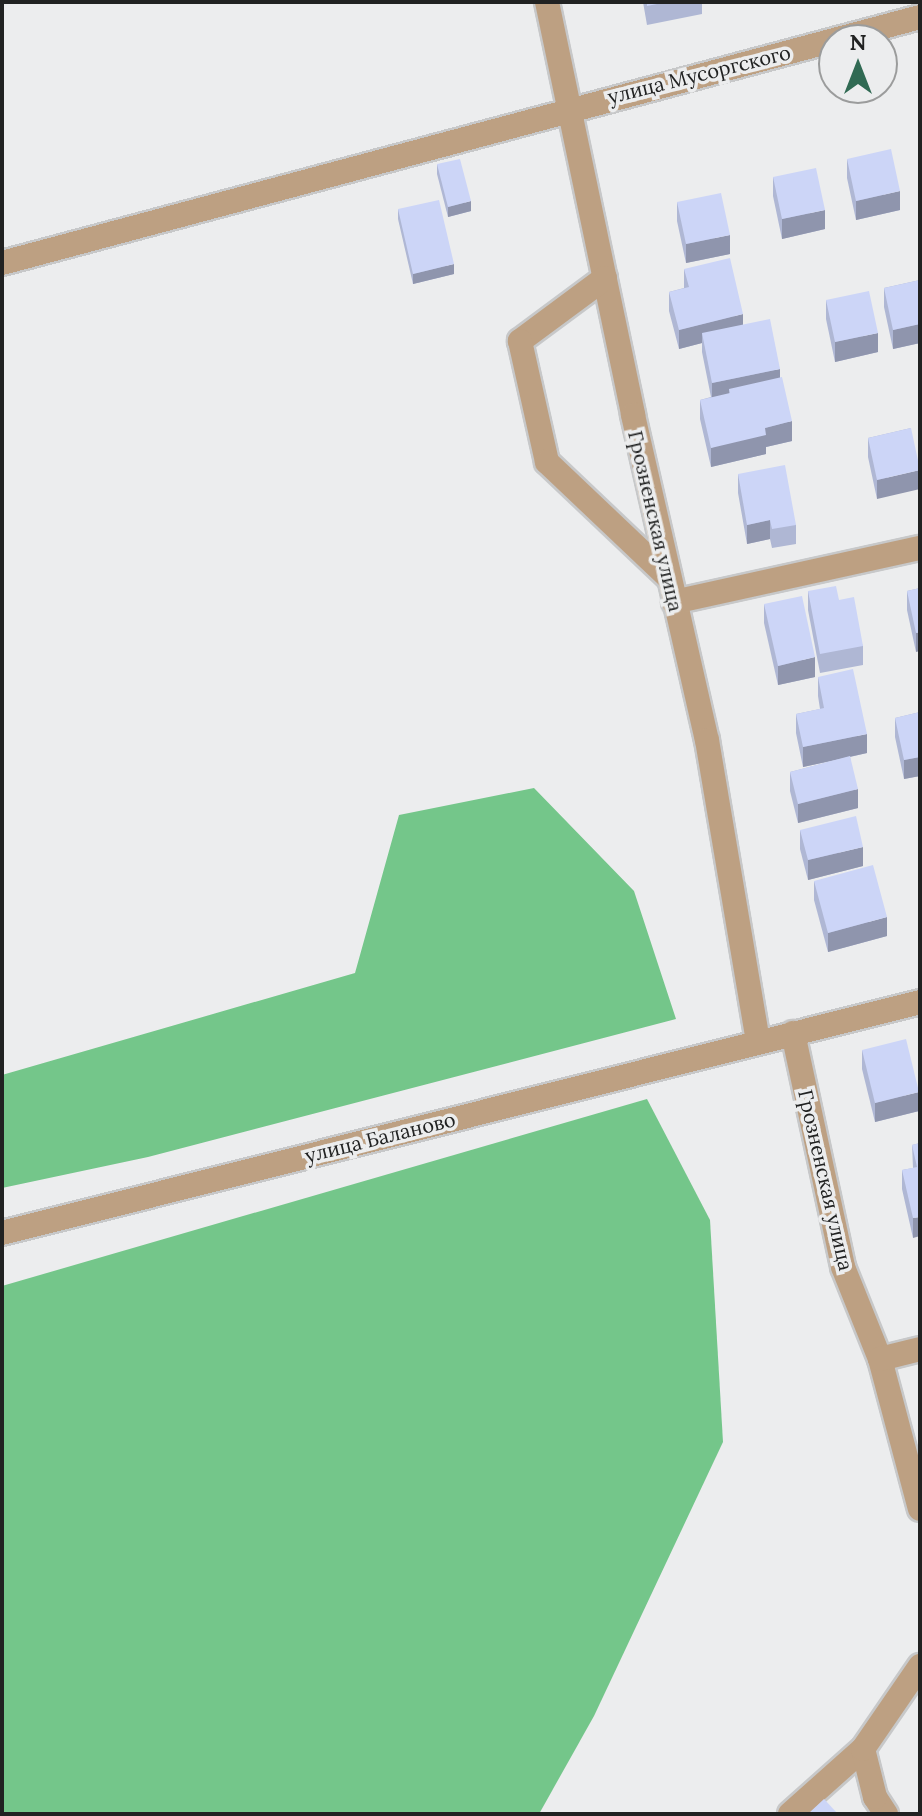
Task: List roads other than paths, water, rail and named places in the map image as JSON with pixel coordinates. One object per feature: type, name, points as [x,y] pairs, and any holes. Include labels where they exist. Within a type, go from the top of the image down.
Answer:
[{"type":"street","name":"Грозненская улица","points":[[547,2],[668,577],[707,740],[758,1040]]},
{"type":"street","name":"улица Мусоргского","points":[[2,263],[453,146],[570,107],[920,17]]},
{"type":"street","points":[[605,278],[520,341],[547,462],[668,577]]},
{"type":"street","points":[[674,602],[920,548]]},
{"type":"street","name":"улица Баланово","points":[[2,1233],[758,1040],[920,1002]]},
{"type":"street","name":"Грозненская улица","points":[[793,1033],[843,1267],[880,1359],[920,1509]]},
{"type":"street","points":[[880,1359],[920,1349]]},
{"type":"street","points":[[790,1814],[863,1749],[920,1668]]},
{"type":"street","points":[[863,1749],[875,1797],[886,1814]]}]
